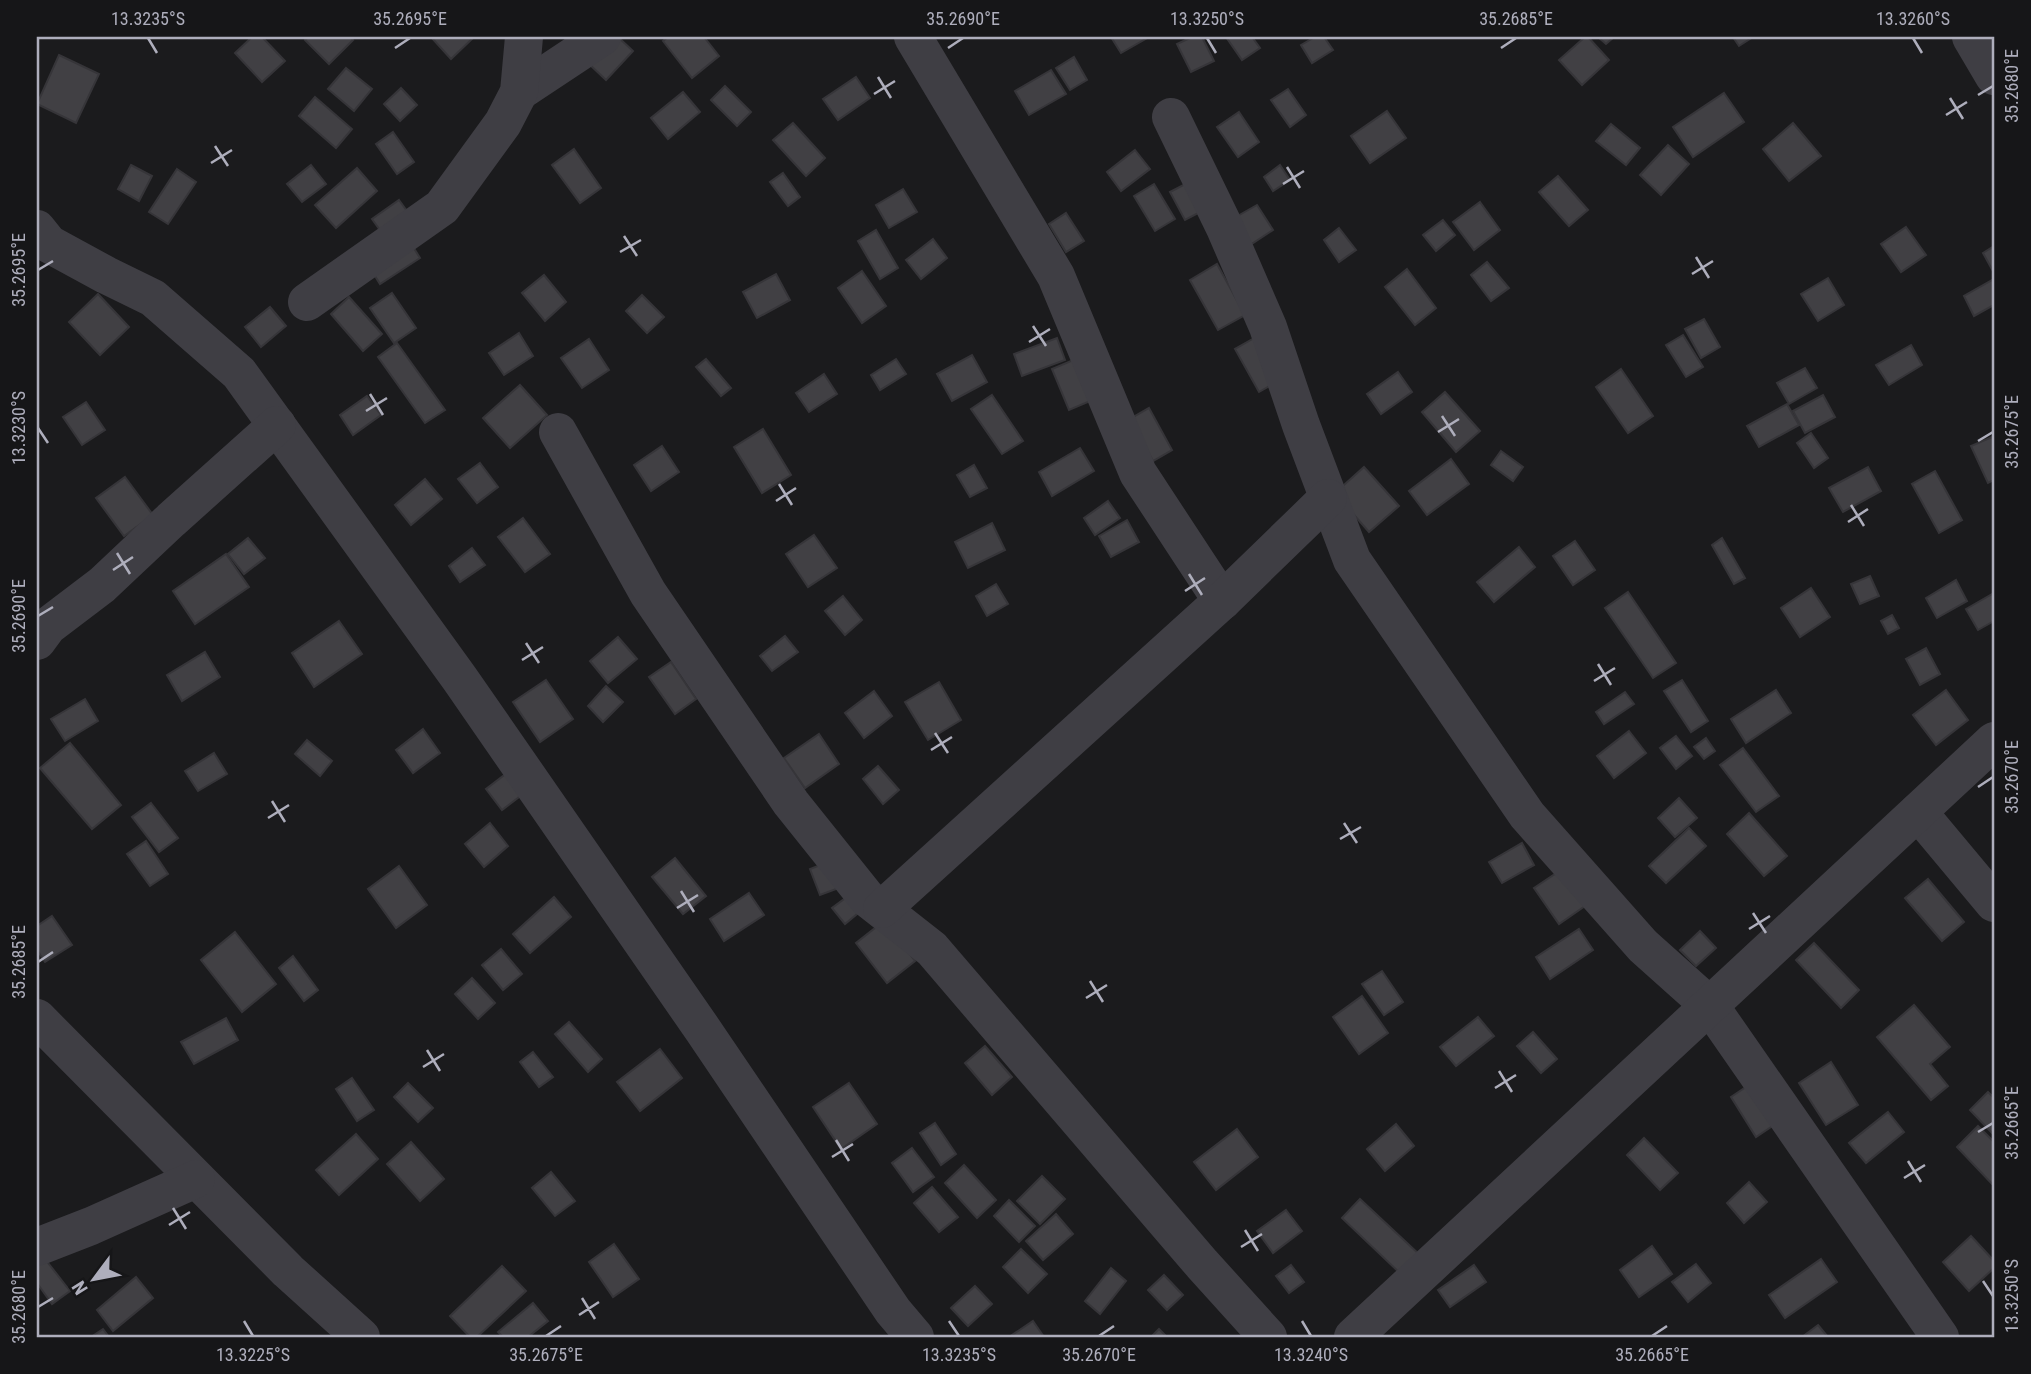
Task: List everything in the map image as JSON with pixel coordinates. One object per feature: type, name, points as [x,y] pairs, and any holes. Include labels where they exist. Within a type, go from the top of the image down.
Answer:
[{"type":"street","points":[[307,302],[442,207],[503,123],[519,92],[524,37]]},
{"type":"street","points":[[519,92],[602,37]]},
{"type":"street","points":[[913,37],[1056,276],[1138,473],[1222,601]]},
{"type":"street","points":[[1171,117],[1225,228],[1268,327],[1300,425],[1352,560],[1528,815],[1643,946],[1710,1006],[1940,1337]]},
{"type":"street","points":[[37,229],[49,244],[153,298],[239,373],[460,679],[703,1030],[892,1311],[915,1337]]},
{"type":"street","points":[[37,641],[48,626],[102,585],[277,425]]},
{"type":"street","points":[[558,432],[648,593],[791,803],[867,898],[932,949],[1202,1264],[1268,1337]]},
{"type":"street","points":[[882,909],[1222,601],[1328,498]]},
{"type":"street","points":[[1353,1337],[1994,741]]},
{"type":"street","points":[[1918,812],[1994,903]]},
{"type":"street","points":[[37,1018],[288,1271],[360,1337]]},
{"type":"street","points":[[37,1247],[92,1226],[196,1179]]},
{"type":"building","points":[[252,37],[262,37],[285,61],[262,82],[235,53]]},
{"type":"building","points":[[308,37],[349,37],[353,40],[329,64],[305,40]]},
{"type":"building","points":[[431,37],[474,37],[451,59]]},
{"type":"building","points":[[618,37],[633,51],[606,80],[587,62]]},
{"type":"building","points":[[668,37],[704,37],[719,56],[692,78],[663,41]]},
{"type":"building","points":[[1111,37],[1149,37],[1121,53]]},
{"type":"building","points":[[1192,37],[1202,37],[1214,61],[1191,72],[1177,44]]},
{"type":"building","points":[[1226,37],[1252,37],[1260,48],[1242,60]]},
{"type":"building","points":[[1315,37],[1324,37],[1333,50],[1312,63],[1301,45]]},
{"type":"building","points":[[1585,37],[1609,60],[1582,85],[1559,60]]},
{"type":"building","points":[[1598,37],[1614,37],[1606,44]]},
{"type":"building","points":[[1733,37],[1753,37],[1739,46]]},
{"type":"building","points":[[59,55],[99,74],[76,123],[37,104]]},
{"type":"building","points":[[1074,57],[1087,80],[1070,90],[1056,68]]},
{"type":"building","points":[[346,68],[372,89],[354,111],[328,89]]},
{"type":"building","points":[[1051,70],[1066,94],[1029,115],[1015,91]]},
{"type":"building","points":[[856,77],[870,98],[838,120],[823,99]]},
{"type":"building","points":[[725,86],[751,112],[737,126],[711,100]]},
{"type":"building","points":[[401,88],[417,105],[400,121],[384,104]]},
{"type":"building","points":[[1288,89],[1306,115],[1290,127],[1271,100]]},
{"type":"building","points":[[683,92],[700,112],[668,139],[651,118]]},
{"type":"building","points":[[1724,93],[1744,122],[1693,157],[1673,127]]},
{"type":"building","points":[[315,97],[352,129],[336,148],[299,116]]},
{"type":"building","points":[[1387,111],[1406,138],[1370,163],[1351,136]]},
{"type":"building","points":[[1239,112],[1259,142],[1238,157],[1217,127]]},
{"type":"building","points":[[793,123],[825,158],[806,176],[773,140]]},
{"type":"building","points":[[1793,123],[1821,156],[1789,181],[1763,149]]},
{"type":"building","points":[[1611,124],[1640,148],[1626,165],[1596,141]]},
{"type":"building","points":[[393,132],[414,162],[397,174],[376,144]]},
{"type":"building","points":[[1668,145],[1689,164],[1661,195],[1640,175]]},
{"type":"building","points":[[574,149],[601,188],[580,203],[552,165]]},
{"type":"building","points":[[1135,150],[1150,169],[1121,191],[1107,172]]},
{"type":"building","points":[[131,165],[152,176],[139,201],[118,189]]},
{"type":"building","points":[[311,165],[326,184],[302,202],[287,184]]},
{"type":"building","points":[[1280,165],[1290,180],[1273,191],[1264,177]]},
{"type":"building","points":[[357,168],[377,191],[336,228],[315,205]]},
{"type":"building","points":[[177,169],[196,182],[168,224],[149,212]]},
{"type":"building","points":[[783,173],[800,197],[788,206],[770,182]]},
{"type":"building","points":[[1558,176],[1588,210],[1569,226],[1539,192]]},
{"type":"building","points":[[1189,182],[1204,210],[1185,220],[1170,192]]},
{"type":"building","points":[[1154,184],[1175,219],[1155,231],[1134,196]]},
{"type":"building","points":[[903,189],[917,212],[889,228],[876,205]]},
{"type":"building","points":[[399,200],[412,218],[385,237],[372,219]]},
{"type":"building","points":[[1480,202],[1500,230],[1474,250],[1453,222]]},
{"type":"building","points":[[1257,205],[1273,230],[1250,245],[1234,218]]},
{"type":"building","points":[[1066,213],[1084,241],[1066,252],[1049,224]]},
{"type":"building","points":[[1443,220],[1455,235],[1436,251],[1423,235]]},
{"type":"building","points":[[1906,227],[1926,255],[1901,272],[1881,244]]},
{"type":"building","points":[[1339,228],[1356,250],[1339,262],[1324,240]]},
{"type":"building","points":[[876,230],[898,268],[880,279],[858,241]]},
{"type":"building","points":[[407,237],[420,258],[380,284],[367,263]]},
{"type":"building","points":[[933,239],[947,258],[921,279],[906,260]]},
{"type":"building","points":[[1994,246],[1994,273],[1983,253]]},
{"type":"building","points":[[1487,262],[1509,288],[1491,301],[1471,275]]},
{"type":"building","points":[[1217,264],[1245,315],[1218,330],[1190,280]]},
{"type":"building","points":[[1407,269],[1436,308],[1415,325],[1385,287]]},
{"type":"building","points":[[862,271],[886,306],[862,323],[838,288]]},
{"type":"building","points":[[776,274],[790,300],[757,318],[743,292]]},
{"type":"building","points":[[544,275],[566,302],[545,321],[522,293]]},
{"type":"building","points":[[1828,278],[1844,305],[1818,321],[1801,294]]},
{"type":"building","points":[[1994,279],[1994,305],[1974,316],[1964,296]]},
{"type":"building","points":[[392,293],[416,328],[394,343],[370,308]]},
{"type":"building","points":[[98,294],[129,327],[100,355],[69,322]]},
{"type":"building","points":[[642,295],[664,317],[647,333],[626,311]]},
{"type":"building","points":[[349,297],[382,334],[363,351],[331,314]]},
{"type":"building","points":[[270,307],[286,326],[261,347],[245,327]]},
{"type":"building","points":[[1704,319],[1720,347],[1701,358],[1685,329]]},
{"type":"building","points":[[519,333],[533,356],[504,375],[489,353]]},
{"type":"building","points":[[1683,335],[1703,367],[1686,377],[1666,345]]},
{"type":"building","points":[[1256,337],[1280,380],[1259,392],[1235,349]]},
{"type":"building","points":[[1057,338],[1065,360],[1022,376],[1014,354]]},
{"type":"building","points":[[589,339],[609,370],[582,388],[561,358]]},
{"type":"building","points":[[397,343],[445,410],[425,423],[378,357]]},
{"type":"building","points":[[1911,345],[1922,365],[1889,385],[1876,365]]},
{"type":"building","points":[[972,355],[987,382],[952,401],[937,374]]},
{"type":"building","points":[[1078,358],[1095,399],[1069,410],[1052,369]]},
{"type":"building","points":[[706,359],[731,388],[721,396],[696,367]]},
{"type":"building","points":[[896,359],[906,374],[880,390],[871,375]]},
{"type":"building","points":[[1805,368],[1817,388],[1789,404],[1777,383]]},
{"type":"building","points":[[1621,369],[1653,416],[1628,433],[1596,387]]},
{"type":"building","points":[[1398,372],[1412,392],[1381,414],[1367,394]]},
{"type":"building","points":[[824,374],[837,394],[809,412],[796,393]]},
{"type":"building","points":[[520,385],[547,415],[510,448],[483,418]]},
{"type":"building","points":[[1445,392],[1480,431],[1456,452],[1422,412]]},
{"type":"building","points":[[992,395],[1023,441],[1002,454],[971,409]]},
{"type":"building","points":[[1823,395],[1835,417],[1805,433],[1793,411]]},
{"type":"building","points":[[367,396],[381,415],[353,435],[340,415]]},
{"type":"building","points":[[86,402],[105,430],[82,445],[63,417]]},
{"type":"building","points":[[1787,404],[1799,425],[1759,447],[1747,426]]},
{"type":"building","points":[[1149,408],[1172,450],[1153,461],[1130,419]]},
{"type":"building","points":[[763,429],[791,475],[762,493],[734,447]]},
{"type":"building","points":[[1811,433],[1828,458],[1814,468],[1797,443]]},
{"type":"building","points":[[1992,437],[1994,480],[1988,483],[1971,446]]},
{"type":"building","points":[[662,446],[679,472],[651,491],[634,465]]},
{"type":"building","points":[[1080,448],[1094,471],[1052,496],[1039,472]]},
{"type":"building","points":[[1501,451],[1523,467],[1513,481],[1491,465]]},
{"type":"building","points":[[1451,459],[1469,484],[1427,515],[1409,491]]},
{"type":"building","points":[[480,463],[498,487],[477,503],[458,479]]},
{"type":"building","points":[[974,465],[987,488],[970,497],[957,475]]},
{"type":"building","points":[[1364,467],[1399,506],[1369,532],[1335,493]]},
{"type":"building","points":[[1868,467],[1881,491],[1843,512],[1829,488]]},
{"type":"building","points":[[1935,471],[1962,520],[1939,533],[1912,484]]},
{"type":"building","points":[[125,477],[153,515],[124,536],[96,498]]},
{"type":"building","points":[[425,479],[442,499],[411,525],[395,505]]},
{"type":"building","points":[[1108,501],[1120,518],[1095,535],[1084,518]]},
{"type":"building","points":[[523,518],[550,554],[525,572],[498,537]]},
{"type":"building","points":[[1127,520],[1139,542],[1111,557],[1099,536]]},
{"type":"building","points":[[992,523],[1005,550],[968,568],[955,542]]},
{"type":"building","points":[[814,535],[837,568],[808,587],[786,554]]},
{"type":"building","points":[[248,538],[265,558],[244,574],[228,554]]},
{"type":"building","points":[[1722,538],[1745,578],[1734,584],[1712,545]]},
{"type":"building","points":[[1575,541],[1595,570],[1573,585],[1553,556]]},
{"type":"building","points":[[1519,547],[1535,567],[1494,602],[1477,582]]},
{"type":"building","points":[[472,548],[485,565],[460,582],[449,566]]},
{"type":"building","points":[[226,554],[249,587],[195,624],[173,591]]},
{"type":"building","points":[[1870,576],[1879,596],[1860,604],[1851,584]]},
{"type":"building","points":[[1956,580],[1967,601],[1937,618],[1926,598]]},
{"type":"building","points":[[996,584],[1008,604],[987,616],[976,596]]},
{"type":"building","points":[[1811,588],[1830,617],[1800,637],[1781,608]]},
{"type":"building","points":[[1628,592],[1676,663],[1653,678],[1605,608]]},
{"type":"building","points":[[1994,593],[1994,621],[1978,630],[1966,609]]},
{"type":"building","points":[[843,596],[862,620],[845,635],[825,611]]},
{"type":"building","points":[[1892,615],[1899,628],[1888,634],[1881,621]]},
{"type":"building","points":[[339,621],[362,654],[314,687],[292,653]]},
{"type":"building","points":[[785,636],[798,652],[772,671],[760,656]]},
{"type":"building","points":[[618,637],[637,659],[608,683],[590,661]]},
{"type":"building","points":[[1926,648],[1940,674],[1920,685],[1906,659]]},
{"type":"building","points":[[205,652],[220,677],[182,701],[167,675]]},
{"type":"building","points":[[671,662],[696,699],[675,714],[649,677]]},
{"type":"building","points":[[546,680],[573,719],[540,742],[513,702]]},
{"type":"building","points":[[1682,680],[1708,721],[1691,732],[1664,691]]},
{"type":"building","points":[[939,682],[961,720],[928,740],[905,702]]},
{"type":"building","points":[[606,686],[623,702],[603,722],[588,706]]},
{"type":"building","points":[[1776,690],[1791,713],[1746,743],[1731,719]]},
{"type":"building","points":[[1946,690],[1968,720],[1936,745],[1913,715]]},
{"type":"building","points":[[874,691],[892,716],[864,738],[845,713]]},
{"type":"building","points":[[1625,692],[1634,704],[1604,724],[1596,712]]},
{"type":"building","points":[[85,699],[98,721],[65,741],[51,719]]},
{"type":"building","points":[[423,729],[440,753],[413,773],[396,750]]},
{"type":"building","points":[[1629,731],[1646,753],[1614,778],[1597,756]]},
{"type":"building","points":[[819,734],[839,764],[805,788],[784,758]]},
{"type":"building","points":[[1676,736],[1692,756],[1676,769],[1660,748]]},
{"type":"building","points":[[1706,738],[1715,751],[1704,759],[1694,747]]},
{"type":"building","points":[[307,740],[332,761],[320,776],[295,754]]},
{"type":"building","points":[[70,743],[121,805],[92,829],[40,768]]},
{"type":"building","points":[[1743,748],[1779,796],[1756,812],[1720,765]]},
{"type":"building","points":[[214,753],[227,774],[198,791],[185,771]]},
{"type":"building","points":[[878,766],[899,790],[883,804],[863,779]]},
{"type":"building","points":[[507,773],[523,794],[502,810],[486,789]]},
{"type":"building","points":[[1679,798],[1697,818],[1675,837],[1658,818]]},
{"type":"building","points":[[151,803],[178,838],[159,852],[132,817]]},
{"type":"building","points":[[1749,813],[1787,856],[1764,876],[1727,834]]},
{"type":"building","points":[[490,823],[508,846],[484,867],[465,844]]},
{"type":"building","points":[[1689,828],[1706,846],[1666,883],[1649,866]]},
{"type":"building","points":[[146,841],[168,874],[150,886],[127,854]]},
{"type":"building","points":[[1522,843],[1534,865],[1502,883],[1489,862]]},
{"type":"building","points":[[675,858],[706,896],[683,914],[652,877]]},
{"type":"building","points":[[828,862],[839,888],[820,895],[810,869]]},
{"type":"building","points":[[399,866],[427,905],[396,928],[368,889]]},
{"type":"building","points":[[1561,870],[1585,906],[1559,924],[1534,888]]},
{"type":"building","points":[[1928,879],[1964,922],[1942,941],[1905,898]]},
{"type":"building","points":[[749,893],[764,915],[724,941],[710,919]]},
{"type":"building","points":[[851,894],[863,909],[845,924],[832,908]]},
{"type":"building","points":[[554,897],[571,917],[530,953],[513,934]]},
{"type":"building","points":[[52,916],[72,945],[45,962],[37,950],[37,926]]},
{"type":"building","points":[[884,921],[915,961],[887,983],[856,943]]},
{"type":"building","points":[[1579,929],[1593,950],[1550,979],[1536,957]]},
{"type":"building","points":[[1700,931],[1716,948],[1696,966],[1680,950]]},
{"type":"building","points":[[235,932],[276,984],[242,1012],[201,960]]},
{"type":"building","points":[[1814,943],[1859,990],[1841,1008],[1796,960]]},
{"type":"building","points":[[501,949],[522,974],[503,990],[482,965]]},
{"type":"building","points":[[293,956],[318,990],[304,1001],[279,968]]},
{"type":"building","points":[[1382,971],[1403,1002],[1384,1015],[1362,984]]},
{"type":"building","points":[[472,978],[495,1003],[478,1019],[455,994]]},
{"type":"building","points":[[1362,996],[1388,1033],[1359,1054],[1333,1017]]},
{"type":"building","points":[[1914,1005],[1950,1047],[1930,1064],[1948,1086],[1931,1100],[1877,1037]]},
{"type":"building","points":[[1478,1017],[1494,1036],[1456,1066],[1440,1047]]},
{"type":"building","points":[[226,1018],[238,1040],[194,1064],[181,1042]]},
{"type":"building","points":[[569,1022],[602,1059],[588,1072],[555,1034]]},
{"type":"building","points":[[1533,1032],[1557,1059],[1541,1073],[1517,1046]]},
{"type":"building","points":[[985,1046],[1012,1077],[992,1095],[965,1063]]},
{"type":"building","points":[[660,1049],[682,1078],[640,1111],[617,1082]]},
{"type":"building","points":[[533,1052],[553,1077],[539,1087],[520,1062]]},
{"type":"building","points":[[1831,1062],[1858,1105],[1826,1125],[1799,1083]]},
{"type":"building","points":[[352,1078],[374,1110],[357,1121],[336,1089]]},
{"type":"building","points":[[408,1083],[433,1108],[418,1122],[394,1097]]},
{"type":"building","points":[[849,1083],[877,1124],[841,1149],[813,1107]]},
{"type":"building","points":[[1752,1083],[1777,1123],[1756,1137],[1731,1097]]},
{"type":"building","points":[[1988,1092],[1994,1098],[1994,1135],[1970,1110]]},
{"type":"building","points":[[1888,1112],[1904,1132],[1866,1163],[1849,1143]]},
{"type":"building","points":[[935,1123],[956,1154],[941,1165],[920,1133]]},
{"type":"building","points":[[1396,1124],[1414,1146],[1385,1171],[1367,1149]]},
{"type":"building","points":[[1978,1126],[1994,1142],[1994,1186],[1957,1147]]},
{"type":"building","points":[[1237,1129],[1258,1157],[1216,1190],[1194,1162]]},
{"type":"building","points":[[356,1134],[378,1159],[339,1195],[316,1170]]},
{"type":"building","points":[[1644,1138],[1678,1173],[1660,1190],[1627,1155]]},
{"type":"building","points":[[411,1142],[444,1179],[420,1201],[387,1164]]},
{"type":"building","points":[[912,1148],[934,1177],[913,1192],[892,1163]]},
{"type":"building","points":[[964,1165],[996,1200],[977,1218],[945,1183]]},
{"type":"building","points":[[551,1172],[575,1201],[555,1216],[532,1188]]},
{"type":"building","points":[[1042,1176],[1065,1199],[1040,1224],[1017,1201]]},
{"type":"building","points":[[1749,1182],[1767,1202],[1744,1223],[1727,1203]]},
{"type":"building","points":[[932,1187],[958,1217],[939,1232],[914,1203]]},
{"type":"building","points":[[1360,1199],[1421,1256],[1403,1276],[1342,1218]]},
{"type":"building","points":[[1009,1200],[1035,1226],[1019,1242],[994,1216]]},
{"type":"building","points":[[1286,1210],[1302,1231],[1273,1253],[1257,1231]]},
{"type":"building","points":[[1056,1214],[1073,1234],[1043,1260],[1026,1241]]},
{"type":"building","points":[[1971,1236],[1994,1261],[1994,1268],[1969,1291],[1943,1262]]},
{"type":"building","points":[[614,1244],[639,1279],[613,1297],[589,1262]]},
{"type":"building","points":[[1652,1246],[1672,1274],[1639,1297],[1620,1270]]},
{"type":"building","points":[[1021,1249],[1047,1274],[1028,1293],[1003,1267]]},
{"type":"building","points":[[45,1259],[70,1291],[52,1304],[37,1283],[37,1265]]},
{"type":"building","points":[[1821,1259],[1837,1282],[1785,1318],[1769,1295]]},
{"type":"building","points":[[1696,1264],[1711,1283],[1688,1302],[1672,1282]]},
{"type":"building","points":[[1291,1265],[1304,1282],[1289,1293],[1276,1276]]},
{"type":"building","points":[[1474,1265],[1486,1282],[1450,1307],[1438,1290]]},
{"type":"building","points":[[502,1266],[526,1291],[477,1337],[470,1337],[450,1316]]},
{"type":"building","points":[[1111,1268],[1126,1281],[1100,1314],[1085,1301]]},
{"type":"building","points":[[1164,1275],[1183,1295],[1167,1310],[1148,1290]]},
{"type":"building","points":[[136,1277],[153,1298],[113,1331],[97,1310]]},
{"type":"building","points":[[975,1286],[992,1304],[968,1326],[951,1308]]},
{"type":"building","points":[[533,1303],[548,1321],[528,1337],[503,1337],[498,1332]]},
{"type":"building","points":[[1033,1321],[1044,1337],[1009,1337]]},
{"type":"building","points":[[1818,1325],[1828,1337],[1802,1337]]},
{"type":"building","points":[[103,1329],[109,1337],[91,1337]]},
{"type":"building","points":[[1159,1329],[1167,1337],[1151,1337]]}]
